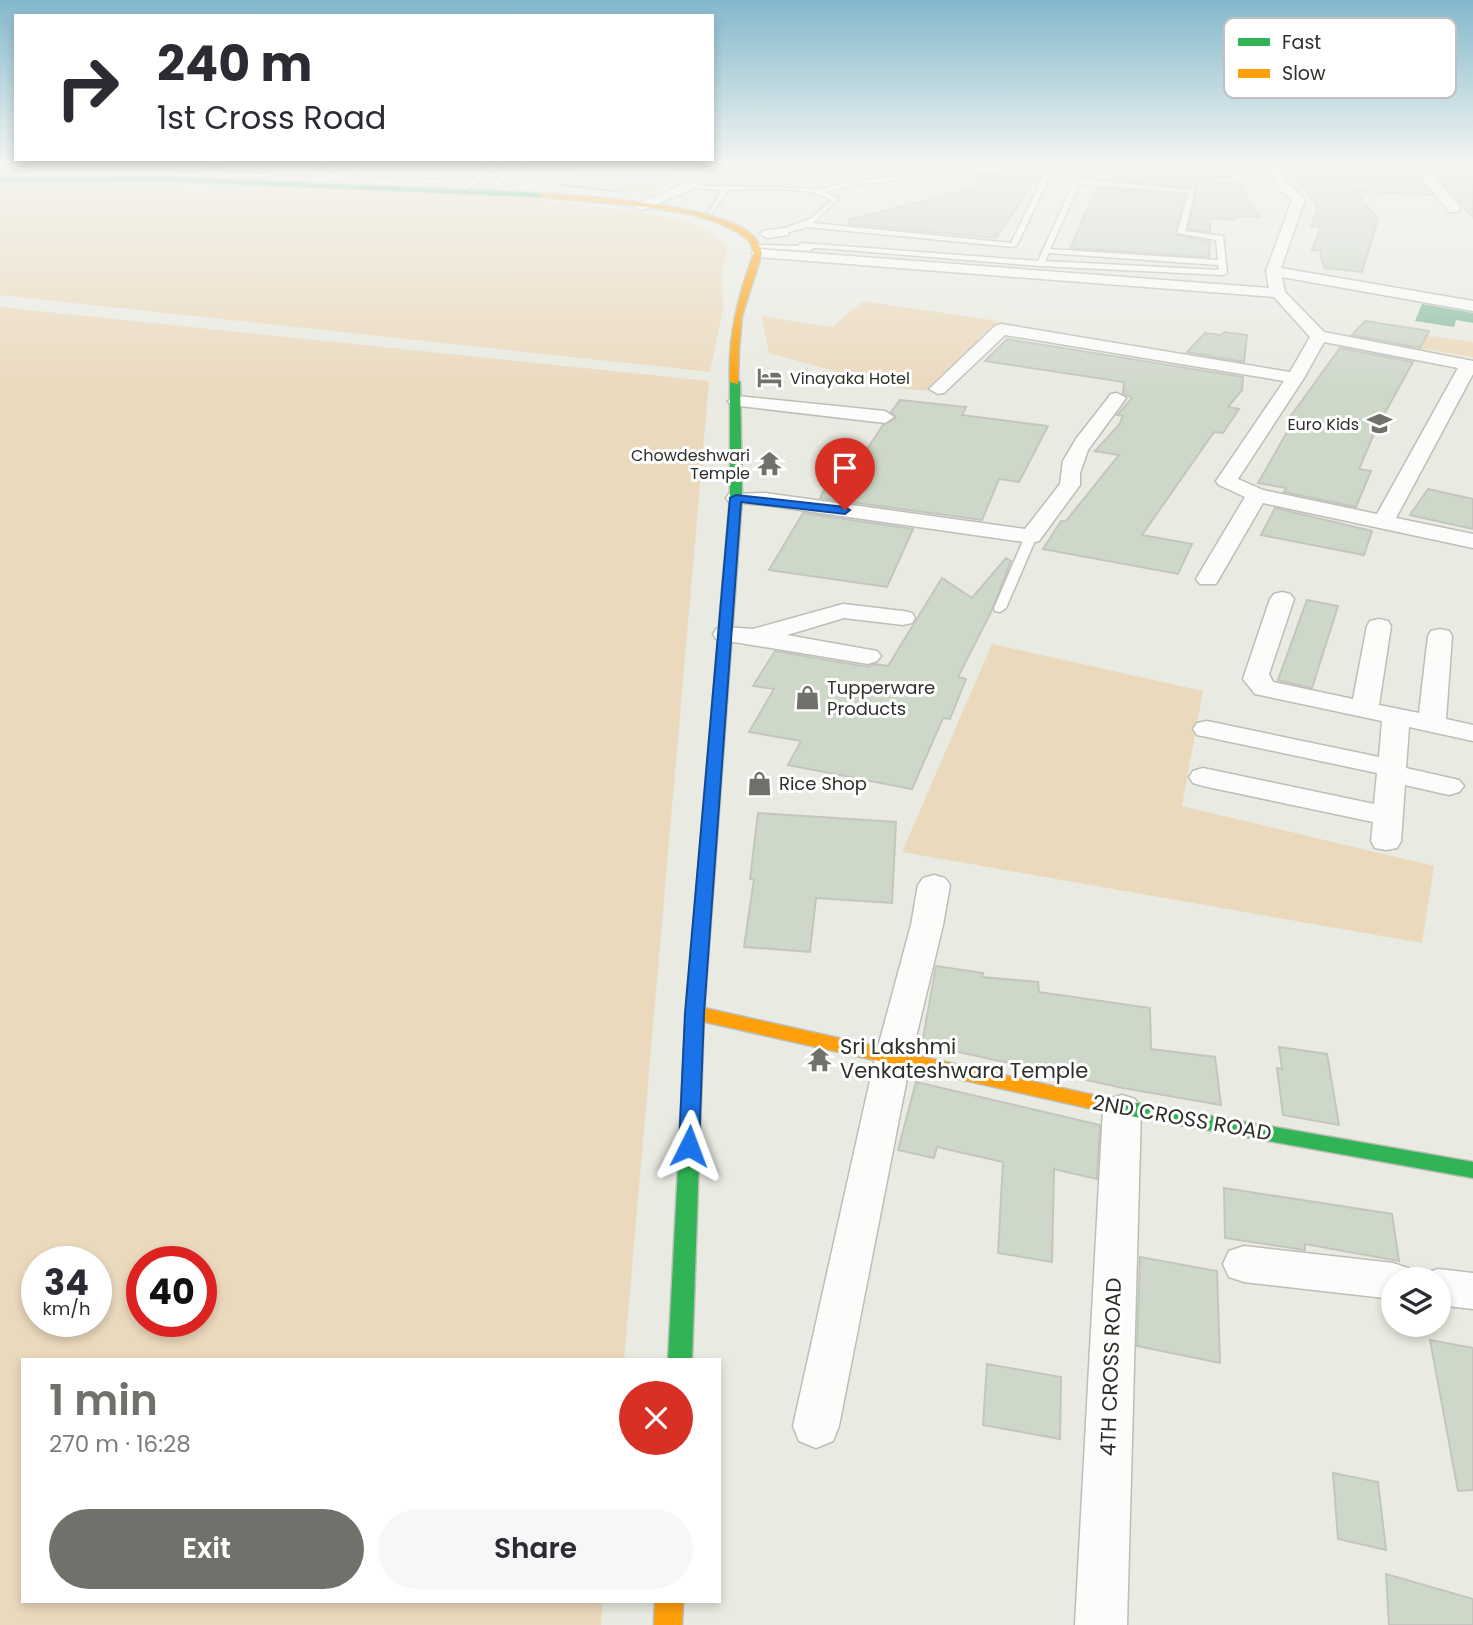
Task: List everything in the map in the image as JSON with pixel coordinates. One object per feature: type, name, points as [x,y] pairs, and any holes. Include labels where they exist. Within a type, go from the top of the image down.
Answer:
[{"type":"street","points":[[756,240],[769,247],[1278,293]]},
{"type":"street","points":[[680,1358],[695,1013],[736,498],[737,401],[733,362],[738,314],[769,247],[766,240]]},
{"type":"street","points":[[1284,240],[1273,271],[1278,293],[1319,336],[1471,365],[1383,522]]},
{"type":"street","points":[[769,247],[801,245]]},
{"type":"street","points":[[1273,271],[1473,306]]},
{"type":"street","points":[[738,314],[762,289]]},
{"type":"street","points":[[938,389],[1001,329],[1295,378]]},
{"type":"street","points":[[1319,336],[1295,378],[1226,481],[1256,495],[1473,541]]},
{"type":"street","points":[[736,498],[765,499],[1031,536],[1070,485],[1069,472],[1074,457],[1117,398]]},
{"type":"street","points":[[737,401],[885,417]]},
{"type":"street","points":[[1208,579],[1256,495]]},
{"type":"street","points":[[1282,598],[1256,679],[1264,688],[1473,733]]},
{"type":"street","points":[[754,637],[843,611],[903,618]]},
{"type":"street","points":[[1365,709],[1379,626]]},
{"type":"street","points":[[725,634],[868,656]]},
{"type":"street","points":[[1432,724],[1440,636]]},
{"type":"street","points":[[1203,777],[1387,828],[1396,716]]},
{"type":"street","points":[[1207,729],[1449,786]]},
{"type":"street","points":[[816,1426],[893,1058],[927,925],[934,885]]},
{"type":"street","name":"2ND CROSS ROAD","points":[[695,1013],[1122,1109],[1473,1170]]},
{"type":"street","name":"4TH CROSS ROAD","points":[[1101,1625],[1122,1109]]},
{"type":"street","points":[[1244,1264],[1381,1280]]},
{"type":"street","points":[[1451,1288],[1473,1291]]},
{"type":"street","points":[[668,1625],[669,1603]]},
{"type":"lane","points":[[769,247],[781,240]]},
{"type":"lane","points":[[953,240],[1013,246],[1016,240]]},
{"type":"lane","points":[[1040,264],[1051,240]]},
{"type":"lane","points":[[801,245],[1222,275],[1220,240]]},
{"type":"lane","points":[[769,247],[1227,282]]},
{"type":"lane","points":[[1046,251],[1223,263]]},
{"type":"lane","points":[[1000,608],[1031,536]]},
{"type":"shaded area","points":[[0,240],[720,240],[727,245],[722,273],[723,308],[710,372],[0,295]]},
{"type":"shaded area","points":[[863,301],[998,321],[925,391],[892,387],[769,353],[761,316],[832,327]]},
{"type":"shaded area","points":[[1422,304],[1473,313],[1473,323],[1456,320],[1454,327],[1415,321]]},
{"type":"shaded area","points":[[0,307],[709,381],[624,1358],[21,1358],[21,1603],[603,1603],[601,1625],[0,1625]]},
{"type":"shaded area","points":[[1412,333],[1473,342],[1473,357],[1404,346]]},
{"type":"shaded area","points":[[992,644],[1203,691],[1182,806],[1434,866],[1422,943],[902,852]]},
{"type":"building","points":[[1074,240],[1210,242],[1209,257],[1070,248]]},
{"type":"building","points":[[1316,240],[1372,240],[1362,272],[1325,268],[1320,256],[1322,251],[1312,250]]},
{"type":"building","points":[[1365,321],[1429,331],[1420,348],[1352,335]]},
{"type":"building","points":[[1224,332],[1247,335],[1244,362],[1187,352],[1205,333],[1221,335]]},
{"type":"building","points":[[1007,339],[1243,377],[1242,390],[1228,407],[1239,409],[1223,433],[1214,432],[1142,535],[1192,544],[1178,574],[1043,549],[1061,521],[1066,521],[1119,455],[1095,451],[1119,425],[1123,416],[1117,415],[1132,398],[1123,393],[1124,382],[985,361]]},
{"type":"building","points":[[1340,348],[1413,362],[1376,429],[1359,469],[1371,471],[1356,507],[1284,492],[1286,488],[1258,483],[1295,418],[1290,417]]},
{"type":"building","points":[[900,400],[966,407],[962,415],[1048,426],[1019,482],[999,479],[982,520],[820,498],[830,479],[846,481],[883,425],[896,418],[891,412]]},
{"type":"building","points":[[1428,489],[1473,499],[1473,529],[1410,515]]},
{"type":"building","points":[[1275,508],[1372,531],[1364,555],[1261,535]]},
{"type":"building","points":[[803,513],[913,529],[887,587],[769,570]]},
{"type":"building","points":[[1006,558],[1011,561],[992,610],[958,677],[966,679],[950,719],[943,718],[912,789],[788,765],[801,741],[749,732],[774,689],[753,686],[775,651],[868,667],[876,664],[888,666],[942,578],[972,598]]},
{"type":"building","points":[[1307,600],[1338,606],[1312,688],[1278,680]]},
{"type":"building","points":[[758,813],[896,822],[892,903],[816,898],[810,952],[744,947],[754,879],[750,879]]},
{"type":"building","points":[[936,966],[983,973],[982,977],[1038,982],[1039,992],[1150,1008],[1151,1049],[1215,1057],[1221,1105],[1123,1088],[922,1044]]},
{"type":"building","points":[[1279,1047],[1327,1054],[1339,1125],[1283,1115],[1277,1068],[1282,1069]]},
{"type":"building","points":[[916,1082],[1100,1125],[1097,1179],[1054,1169],[1052,1262],[998,1253],[1003,1162],[937,1147],[934,1158],[898,1150]]},
{"type":"building","points":[[1224,1188],[1392,1214],[1399,1261],[1305,1244],[1305,1250],[1225,1238]]},
{"type":"building","points":[[1140,1257],[1217,1271],[1220,1363],[1137,1346]]},
{"type":"building","points":[[1430,1340],[1473,1348],[1473,1490],[1458,1491]]},
{"type":"building","points":[[987,1364],[1061,1377],[1060,1439],[983,1425]]},
{"type":"building","points":[[1333,1473],[1378,1482],[1386,1550],[1338,1539]]},
{"type":"building","points":[[1386,1574],[1473,1599],[1473,1625],[1389,1625]]},
{"type":"traffic: fast","points":[[680,1358],[695,1013],[736,498],[735,382]]},
{"type":"traffic: fast","points":[[1097,1103],[1473,1170]]},
{"type":"traffic: slow","points":[[735,382],[734,348],[738,316],[758,253],[752,240]]},
{"type":"traffic: slow","points":[[695,1013],[1097,1103]]},
{"type":"traffic: slow","points":[[668,1625],[669,1603]]},
{"type":"place","name":"Vinayaka Hotel","points":[[770,378]]},
{"type":"place","name":"Euro Kids","points":[[1379,424]]},
{"type":"place","name":"Chowdeshwari Temple","points":[[770,464]]},
{"type":"place","name":"Tupperware Products","points":[[807,698]]},
{"type":"place","name":"Rice Shop","points":[[759,784]]},
{"type":"place","name":"Sri Lakshmi Venkateshwara Temple","points":[[820,1059]]},
{"type":"route","points":[[689,1146],[695,1013],[736,498],[765,499],[845,510]]}]
